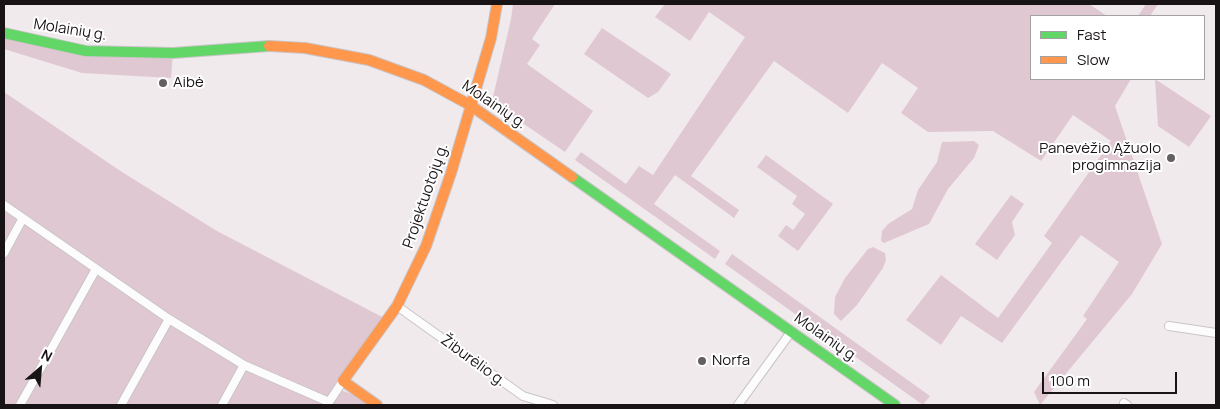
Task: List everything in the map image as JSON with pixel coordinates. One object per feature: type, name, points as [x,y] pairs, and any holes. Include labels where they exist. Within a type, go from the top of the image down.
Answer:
[{"type":"street","name":"Projektuotojų g.","points":[[343,381],[397,306],[426,246],[451,174],[470,104],[491,38],[497,4]]},
{"type":"street","name":"Molainių g.","points":[[4,33],[86,51],[203,53],[275,46],[324,50],[397,69],[424,80],[470,104],[892,404]]},
{"type":"street","points":[[4,205],[169,319],[244,365],[328,404],[343,381],[377,405]]},
{"type":"street","points":[[4,253],[23,218]]},
{"type":"street","points":[[20,405],[96,269]]},
{"type":"street","name":"Žiburėlio g.","points":[[397,306],[523,396],[553,405]]},
{"type":"street","points":[[121,405],[169,319]]},
{"type":"street","points":[[1169,326],[1216,333]]},
{"type":"street","points":[[738,405],[790,332]]},
{"type":"street","points":[[222,405],[244,365]]},
{"type":"shaded area","points":[[513,4],[555,4],[532,39],[540,45],[527,64],[593,111],[565,152],[496,105],[493,97]]},
{"type":"shaded area","points":[[665,4],[1089,4],[1106,15],[1030,15],[1030,80],[1130,80],[1115,106],[1162,244],[1132,294],[1040,405],[1034,392],[1087,319],[1083,316],[1119,262],[1081,235],[1002,343],[961,316],[941,345],[906,320],[941,275],[998,318],[1052,243],[1044,236],[1111,141],[1073,115],[1041,161],[993,131],[928,132],[901,113],[918,88],[882,63],[848,113],[774,61],[691,176],[739,210],[734,218],[675,175],[654,204],[720,251],[715,259],[575,160],[581,152],[626,184],[639,166],[653,175],[745,37],[709,12],[690,41],[655,17]]},
{"type":"shaded area","points":[[1146,4],[1158,4],[1151,15],[1139,15]]},
{"type":"shaded area","points":[[602,28],[671,74],[658,92],[648,98],[584,54]]},
{"type":"shaded area","points":[[4,33],[86,51],[173,53],[171,78],[82,73],[4,49]]},
{"type":"shaded area","points":[[1155,80],[1211,116],[1189,147],[1158,126]]},
{"type":"shaded area","points":[[4,92],[122,172],[217,231],[388,320],[338,389],[354,395],[367,405],[4,405]]},
{"type":"shaded area","points":[[974,141],[979,145],[974,158],[948,189],[929,224],[884,243],[881,241],[882,231],[888,224],[912,209],[918,190],[937,162],[942,142]]},
{"type":"shaded area","points":[[766,155],[833,204],[798,251],[778,236],[786,225],[793,230],[805,214],[792,204],[797,196],[757,167]]},
{"type":"shaded area","points":[[1011,195],[1024,204],[1012,222],[1015,235],[997,260],[975,244]]},
{"type":"shaded area","points":[[873,247],[885,253],[886,260],[883,268],[857,305],[841,321],[834,314],[835,297],[845,278],[868,249]]},
{"type":"shaded area","points":[[732,254],[930,396],[923,405],[725,264]]},
{"type":"traffic: fast","points":[[4,33],[86,51],[173,53],[269,46]]},
{"type":"traffic: fast","points":[[572,177],[895,405]]},
{"type":"traffic: slow","points":[[377,405],[343,381],[397,306],[426,246],[451,173],[491,38],[497,4]]},
{"type":"traffic: slow","points":[[269,46],[305,48],[369,60],[424,80],[470,105],[572,177]]},
{"type":"place","name":"Aibė","points":[[163,83]]},
{"type":"place","name":"Panevėžio Ąžuolo progimnazija","points":[[1171,158]]},
{"type":"place","name":"Norfa","points":[[702,361]]}]
